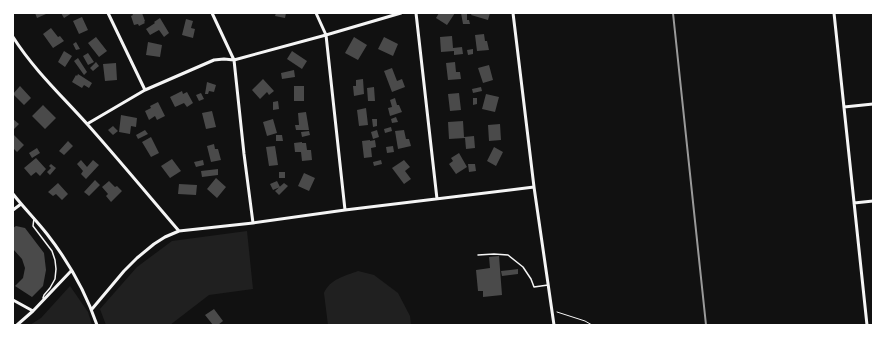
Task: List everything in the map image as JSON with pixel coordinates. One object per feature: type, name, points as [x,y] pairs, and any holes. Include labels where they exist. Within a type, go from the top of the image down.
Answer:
[{"type":"street","points":[[108,13],[145,90]]},
{"type":"street","points":[[212,13],[234,60],[243,148],[253,223]]},
{"type":"street","points":[[316,13],[326,35],[345,210]]},
{"type":"street","points":[[87,124],[145,90],[214,60],[234,60],[401,13]]},
{"type":"street","points":[[416,13],[438,199]]},
{"type":"street","points":[[513,13],[534,187],[554,325]]},
{"type":"street","points":[[834,13],[866,325]]},
{"type":"street","points":[[13,37],[28,59],[44,78],[87,124],[179,231]]},
{"type":"street","points":[[844,107],[873,104]]},
{"type":"street","points":[[92,309],[124,271],[138,258],[164,237],[179,231],[534,187]]},
{"type":"street","points":[[13,194],[47,234],[81,287],[98,325]]},
{"type":"street","points":[[854,203],[873,201]]},
{"type":"street","points":[[13,210],[21,204]]},
{"type":"street","points":[[17,325],[43,301],[71,271]]},
{"type":"street","points":[[13,300],[33,311]]},
{"type":"lane","points":[[34,218],[33,226],[52,251],[56,269],[54,279],[50,288],[44,295],[43,301]]},
{"type":"lane","points":[[478,255],[508,255],[523,267],[531,278],[534,287],[548,285]]},
{"type":"path","points":[[552,311],[585,321],[592,325]]},
{"type":"shaded area","points":[[247,231],[253,289],[209,295],[170,325],[106,325],[100,309],[137,267],[172,241]]},
{"type":"shaded area","points":[[358,271],[374,275],[398,293],[410,316],[411,325],[328,325],[324,293],[334,281]]},
{"type":"shaded area","points":[[70,286],[88,312],[92,325],[30,325],[41,318]]},
{"type":"building","points":[[35,13],[45,13],[46,14],[37,18]]},
{"type":"building","points":[[61,13],[72,13],[64,18]]},
{"type":"building","points":[[132,13],[142,13],[145,23],[139,26],[138,24],[134,25],[131,16],[133,15]]},
{"type":"building","points":[[276,13],[286,13],[285,18],[275,16]]},
{"type":"building","points":[[439,13],[455,13],[447,25],[436,18]]},
{"type":"building","points":[[461,13],[467,13],[467,20],[469,20],[470,24],[463,24]]},
{"type":"building","points":[[472,13],[490,13],[488,20],[471,15]]},
{"type":"building","points":[[82,17],[88,30],[79,34],[73,21]]},
{"type":"building","points":[[160,18],[169,33],[164,37],[159,30],[150,35],[146,29]]},
{"type":"building","points":[[186,19],[193,21],[191,28],[195,29],[193,38],[182,35]]},
{"type":"building","points":[[51,28],[58,37],[60,36],[64,41],[53,48],[43,34]]},
{"type":"building","points":[[484,34],[489,50],[477,51],[475,35]]},
{"type":"building","points":[[452,36],[453,48],[462,47],[463,54],[454,55],[454,51],[441,52],[440,37]]},
{"type":"building","points":[[96,37],[107,51],[99,57],[88,43]]},
{"type":"building","points":[[354,37],[367,45],[358,60],[345,53]]},
{"type":"building","points":[[384,37],[398,44],[393,56],[378,49]]},
{"type":"building","points":[[76,42],[80,49],[76,50],[73,44]]},
{"type":"building","points":[[148,42],[162,45],[160,57],[146,55]]},
{"type":"building","points":[[473,49],[473,54],[468,55],[467,50]]},
{"type":"building","points":[[64,51],[72,56],[65,67],[58,62]]},
{"type":"building","points":[[292,51],[307,61],[302,69],[287,59]]},
{"type":"building","points":[[88,53],[94,62],[88,65],[83,56]]},
{"type":"building","points":[[78,58],[87,72],[84,75],[74,61]]},
{"type":"building","points":[[96,62],[99,66],[93,71],[90,68]]},
{"type":"building","points":[[455,62],[456,72],[460,72],[461,79],[448,80],[446,63]]},
{"type":"building","points":[[116,63],[117,80],[105,81],[103,64]]},
{"type":"building","points":[[489,65],[493,80],[483,83],[478,68]]},
{"type":"building","points":[[392,68],[397,81],[402,79],[405,87],[392,92],[384,71]]},
{"type":"building","points":[[294,70],[295,77],[282,79],[281,73]]},
{"type":"building","points":[[78,74],[92,83],[89,88],[84,85],[82,88],[72,82]]},
{"type":"building","points":[[263,79],[274,91],[269,95],[267,92],[260,99],[252,90]]},
{"type":"building","points":[[363,79],[364,94],[354,96],[353,86],[356,86],[356,80]]},
{"type":"building","points":[[207,82],[216,85],[214,92],[209,91],[208,94],[205,94]]},
{"type":"building","points":[[20,86],[31,98],[24,105],[13,94]]},
{"type":"building","points":[[294,86],[304,86],[304,101],[294,101]]},
{"type":"building","points":[[374,87],[375,101],[368,101],[367,88]]},
{"type":"building","points":[[481,87],[482,91],[473,93],[472,89]]},
{"type":"building","points":[[182,91],[183,94],[187,92],[193,103],[187,107],[184,103],[175,107],[170,97]]},
{"type":"building","points":[[201,93],[204,99],[199,101],[196,95]]},
{"type":"building","points":[[459,93],[461,110],[450,111],[448,94]]},
{"type":"building","points":[[486,94],[499,97],[495,112],[482,109]]},
{"type":"building","points":[[395,98],[397,105],[399,105],[402,112],[390,116],[388,108],[392,107],[390,100]]},
{"type":"building","points":[[473,98],[477,98],[477,104],[473,105]]},
{"type":"building","points":[[278,101],[279,109],[273,110],[273,102]]},
{"type":"building","points":[[158,102],[165,116],[157,120],[155,116],[149,120],[145,111],[151,108],[150,106]]},
{"type":"building","points":[[43,105],[56,118],[45,129],[32,116]]},
{"type":"building","points":[[366,108],[368,125],[359,126],[357,110]]},
{"type":"building","points":[[212,111],[216,127],[206,129],[202,113]]},
{"type":"building","points":[[306,112],[309,130],[296,130],[295,125],[299,125],[298,113]]},
{"type":"building","points":[[121,115],[137,118],[136,127],[131,126],[130,134],[119,132]]},
{"type":"building","points":[[396,117],[398,122],[392,123],[391,119]]},
{"type":"building","points":[[13,119],[19,124],[13,130]]},
{"type":"building","points":[[273,119],[277,133],[267,136],[263,122]]},
{"type":"building","points":[[372,119],[377,119],[377,126],[373,127]]},
{"type":"building","points":[[463,121],[464,137],[474,136],[475,148],[466,149],[465,138],[449,139],[448,122]]},
{"type":"building","points":[[500,124],[501,140],[489,141],[488,125]]},
{"type":"building","points":[[113,126],[118,131],[113,135],[108,130]]},
{"type":"building","points":[[391,127],[392,131],[385,133],[384,129]]},
{"type":"building","points":[[145,130],[148,134],[138,139],[136,135]]},
{"type":"building","points":[[377,130],[379,137],[373,139],[371,132]]},
{"type":"building","points":[[404,130],[406,139],[409,139],[411,146],[398,149],[395,131]]},
{"type":"building","points":[[309,131],[310,135],[302,137],[301,132]]},
{"type":"building","points":[[13,134],[24,145],[17,152],[13,148]]},
{"type":"building","points":[[276,135],[282,135],[283,141],[276,141]]},
{"type":"building","points":[[151,137],[159,153],[151,157],[142,142]]},
{"type":"building","points":[[375,140],[376,147],[371,148],[372,157],[364,158],[362,141]]},
{"type":"building","points":[[68,141],[73,146],[64,155],[59,151]]},
{"type":"building","points":[[294,143],[306,143],[307,150],[311,150],[312,160],[302,161],[301,152],[295,152]]},
{"type":"building","points":[[214,144],[215,149],[218,149],[221,160],[211,162],[207,146]]},
{"type":"building","points":[[275,146],[278,165],[269,166],[266,147]]},
{"type":"building","points":[[393,146],[394,152],[387,153],[386,147]]},
{"type":"building","points":[[494,147],[503,152],[496,166],[487,161]]},
{"type":"building","points":[[37,148],[40,153],[32,158],[29,153]]},
{"type":"building","points":[[459,153],[467,167],[456,174],[449,164],[453,161],[451,158]]},
{"type":"building","points":[[36,158],[46,169],[40,176],[36,172],[31,176],[24,168]]},
{"type":"building","points":[[172,159],[181,171],[170,178],[161,166]]},
{"type":"building","points":[[81,160],[87,167],[93,160],[99,165],[86,179],[81,174],[83,171],[77,164]]},
{"type":"building","points":[[203,160],[204,165],[196,167],[194,162]]},
{"type":"building","points":[[381,160],[382,164],[374,166],[373,162]]},
{"type":"building","points":[[404,160],[410,167],[405,171],[411,179],[404,184],[392,168]]},
{"type":"building","points":[[51,164],[56,168],[50,175],[47,172],[51,168],[49,166]]},
{"type":"building","points":[[468,164],[475,164],[476,171],[469,172]]},
{"type":"building","points":[[218,169],[218,175],[202,177],[201,171]]},
{"type":"building","points":[[279,172],[285,172],[285,178],[279,178]]},
{"type":"building","points":[[304,173],[315,178],[309,191],[298,186]]},
{"type":"building","points":[[216,178],[226,187],[217,198],[207,189]]},
{"type":"building","points":[[95,180],[100,185],[89,196],[84,192]]},
{"type":"building","points":[[109,181],[122,191],[111,202],[106,196],[108,194],[102,187]]},
{"type":"building","points":[[277,181],[280,187],[273,190],[270,184]]},
{"type":"building","points":[[58,183],[68,194],[62,200],[56,194],[53,196],[48,192]]},
{"type":"building","points":[[284,183],[288,186],[279,195],[275,191]]},
{"type":"building","points":[[179,184],[197,185],[196,195],[178,194]]},
{"type":"building","points":[[16,226],[25,228],[44,253],[46,270],[43,286],[32,297],[15,286],[23,278],[25,268],[22,259],[13,249],[13,228]]},
{"type":"building","points":[[499,256],[502,295],[483,297],[483,291],[478,291],[476,270],[490,268],[489,257]]},
{"type":"building","points":[[518,269],[518,274],[502,276],[501,271]]},
{"type":"building","points":[[214,309],[223,321],[218,325],[213,325],[205,315]]},
{"type":"railway","points":[[673,13],[706,325]]}]
